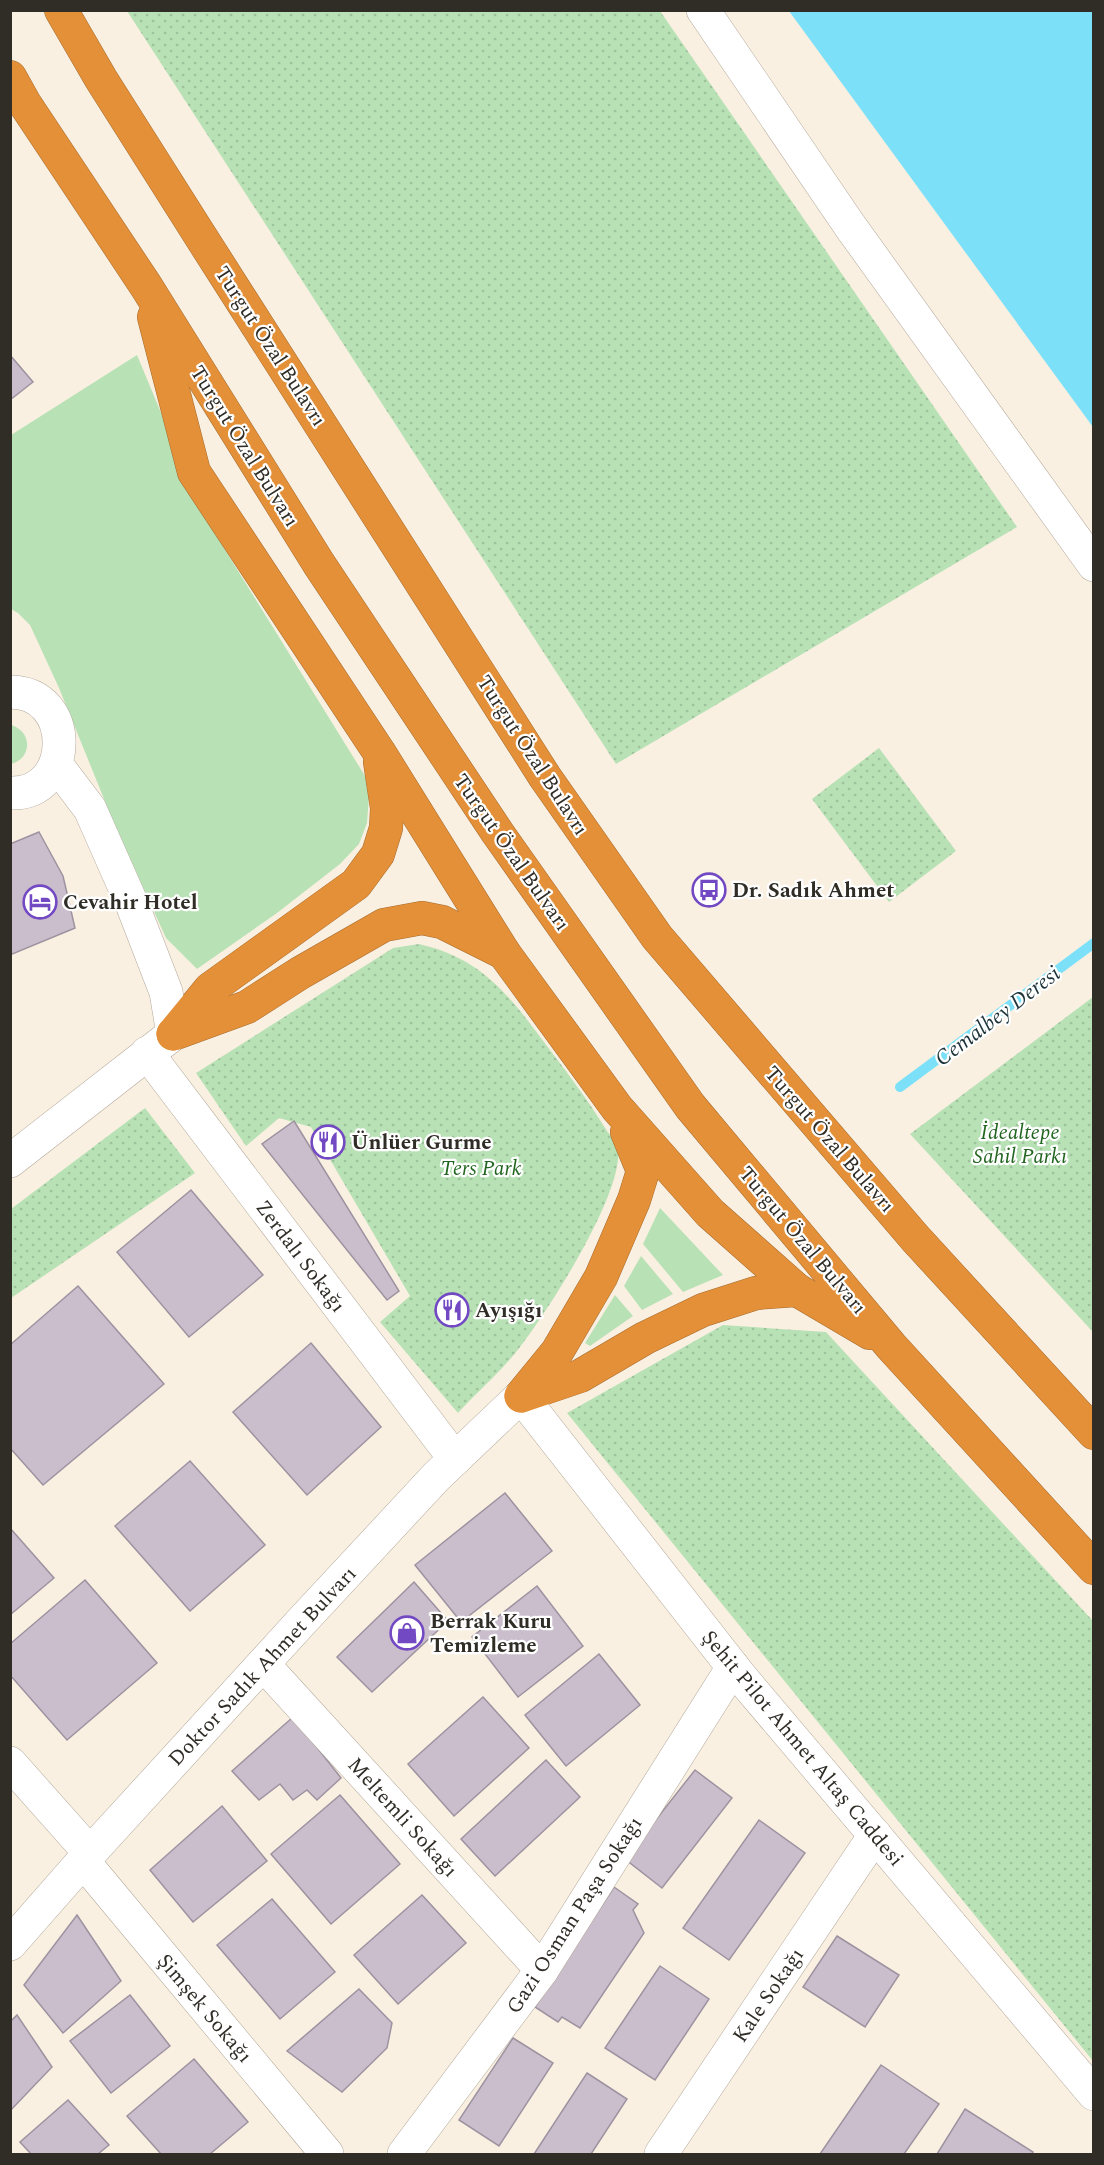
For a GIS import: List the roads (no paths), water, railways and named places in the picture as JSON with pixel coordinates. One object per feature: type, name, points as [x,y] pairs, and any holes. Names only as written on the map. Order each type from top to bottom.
[{"type":"highway","name":"Turgut Özal Bulavrı","points":[[61,10],[101,79],[545,777],[657,937],[915,1238],[1094,1433]]},
{"type":"highway","name":"Turgut Özal Bulvarı","points":[[10,77],[146,286],[319,564],[497,832],[690,1106],[891,1346],[1094,1568]]},
{"type":"highway","points":[[146,286],[194,472],[379,752],[504,953],[617,1108],[710,1213],[797,1290],[891,1346]]},
{"type":"highway","points":[[160,1044],[210,989],[356,884],[362,876],[378,854],[387,828],[387,808],[379,752]]},
{"type":"highway","points":[[160,1044],[247,1008],[300,973],[384,925],[422,918],[442,922],[504,953]]},
{"type":"highway","points":[[521,1396],[557,1352],[596,1286],[634,1200],[643,1171],[617,1108]]},
{"type":"highway","points":[[521,1396],[580,1376],[645,1338],[703,1310],[756,1293],[797,1290]]},
{"type":"street","points":[[703,10],[850,226],[1094,565]]},
{"type":"street","points":[[10,692],[30,695],[44,704],[54,717],[60,732],[60,748],[56,764],[46,779],[32,788],[10,793]]},
{"type":"street","points":[[10,1161],[160,1044],[166,992],[132,904],[90,809],[56,764]]},
{"type":"street","name":"Zerdalı Sokağı","points":[[160,1044],[455,1459]]},
{"type":"street","name":"Doktor Sadık Ahmet Bulvarı","points":[[10,1944],[262,1664],[436,1477],[521,1396]]},
{"type":"street","name":"Şehit Pilot Ahmet Altaş Caddesi","points":[[521,1396],[733,1667],[1094,2094]]},
{"type":"street","name":"Meltemli Sokağı","points":[[262,1664],[543,1970]]},
{"type":"street","name":"Gazi Osman Paşa Sokağı","points":[[404,2154],[543,1970],[733,1667]]},
{"type":"street","name":"Şimşek Sokağı","points":[[10,1763],[327,2154]]},
{"type":"street","name":"Kale Sokağı","points":[[661,2154],[874,1835]]},
{"type":"water","points":[[789,11],[1093,11],[1093,427]]},
{"type":"waterway","name":"Cemalbey Deresi","points":[[900,1087],[1094,943]]},
{"type":"place","name":"Dr. Sadık Ahmet","points":[[709,890]]},
{"type":"place","name":"Cevahir Hotel","points":[[40,902]]},
{"type":"place","name":"Ünlüer Gurme","points":[[328,1142]]},
{"type":"place","name":"Ayışığı","points":[[452,1310]]},
{"type":"place","name":"Berrak Kuru Temizleme","points":[[407,1633]]},
{"type":"park label","name":"İdealtepe Sahil Parkı","points":[[1020,1144]]},
{"type":"park label","name":"Ters Park","points":[[481,1168]]}]
